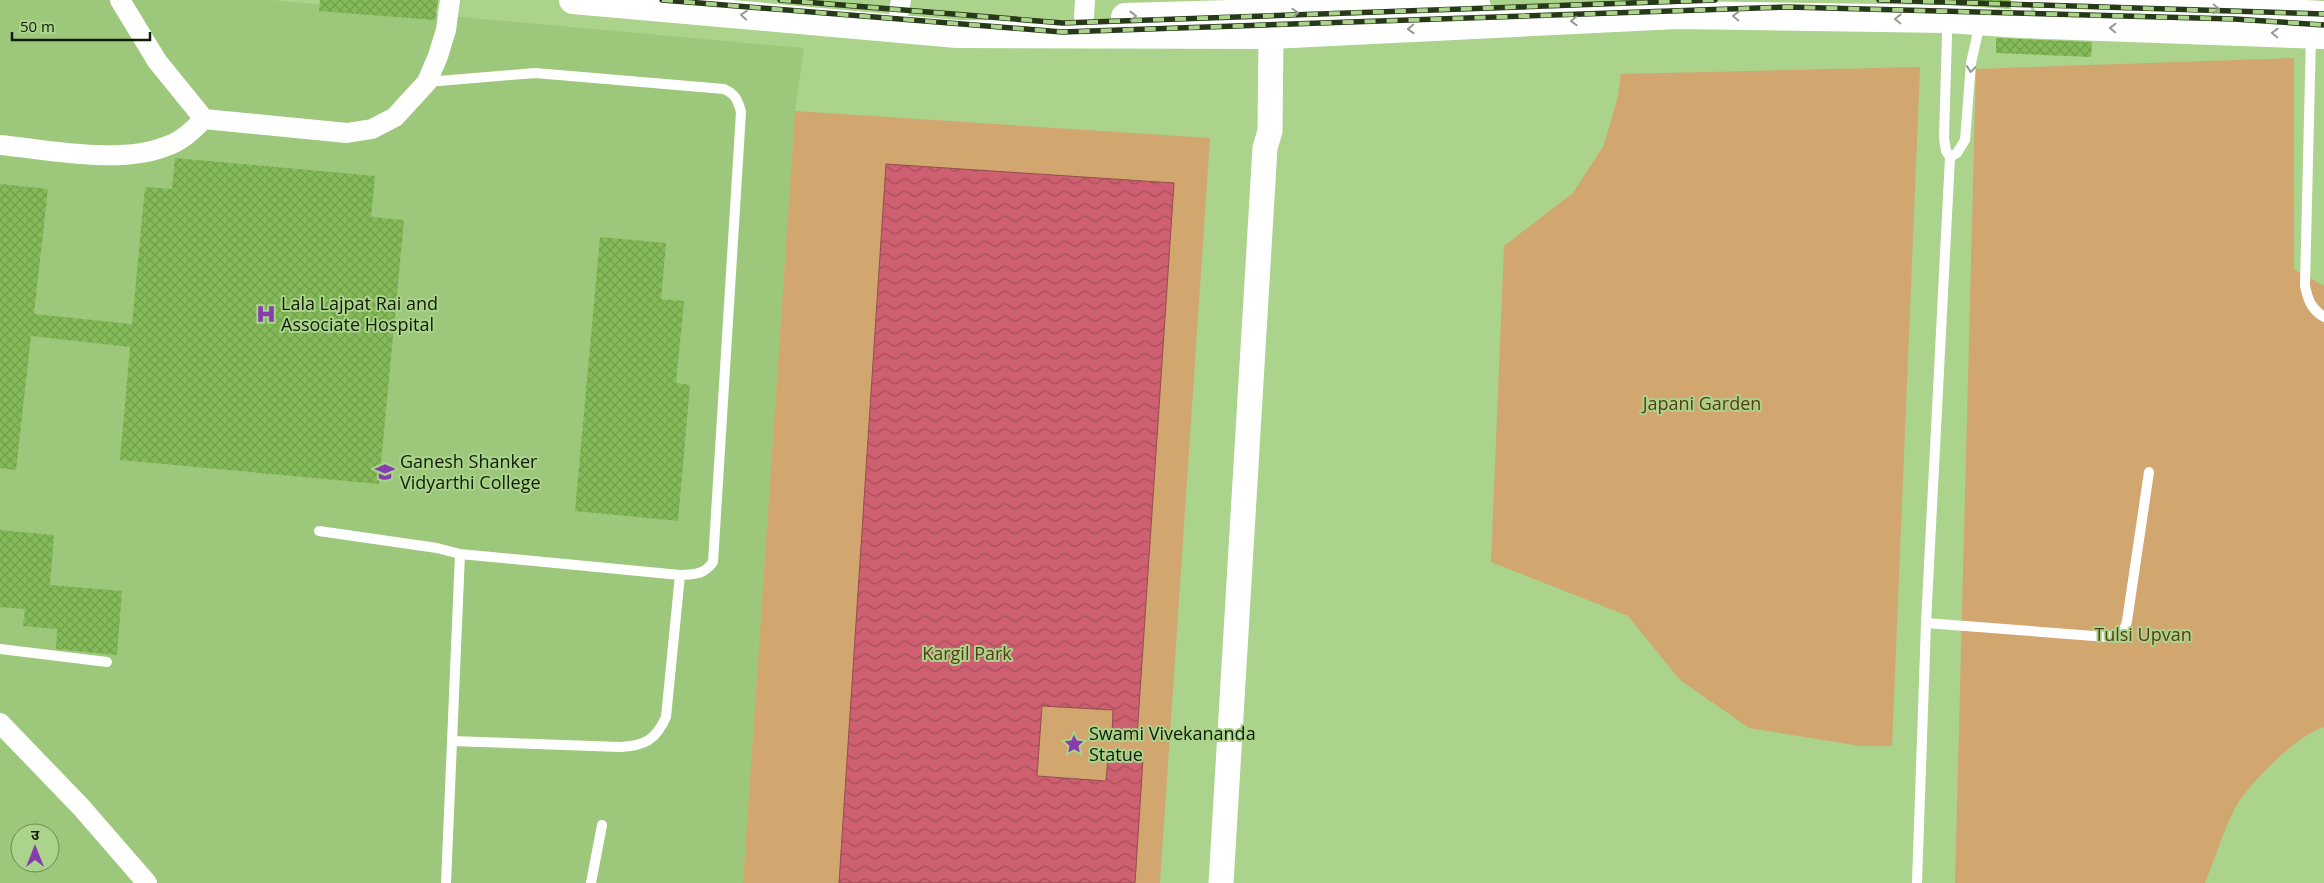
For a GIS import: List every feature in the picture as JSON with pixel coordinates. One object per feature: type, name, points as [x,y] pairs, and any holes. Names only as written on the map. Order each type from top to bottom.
[{"type":"main road","points":[[574,0],[659,4],[957,34],[1263,21],[1948,10],[1980,22],[2021,12],[2320,28]]},
{"type":"main road","points":[[767,0],[900,6],[959,16],[1085,9],[1263,21],[1445,4],[1636,0]]},
{"type":"main road","points":[[2045,0],[2258,6],[2320,28]]},
{"type":"street","points":[[120,0],[157,61],[204,119],[347,133],[372,129],[395,117],[427,82],[446,30],[450,0]]},
{"type":"street","points":[[1221,883],[1264,148],[1270,131],[1263,21]]},
{"type":"street","points":[[0,145],[117,156],[146,153],[169,146],[189,134],[204,119]]},
{"type":"street","points":[[0,723],[81,807],[147,883]]},
{"type":"lane","points":[[1917,883],[1926,623],[1950,158],[1946,150],[1944,138],[1948,10]]},
{"type":"lane","points":[[1950,158],[1957,153],[1965,140],[1971,63],[1980,22]]},
{"type":"lane","points":[[2320,28],[2304,286],[2307,299],[2314,310],[2324,317]]},
{"type":"lane","points":[[319,531],[437,548],[460,554],[680,575],[699,574],[707,570],[713,562],[722,392],[741,112],[738,101],[733,93],[724,89],[535,73],[427,82]]},
{"type":"lane","points":[[1926,623],[2107,637],[2119,633],[2125,628],[2127,621],[2149,472]]},
{"type":"lane","points":[[446,883],[460,554]]},
{"type":"lane","points":[[452,741],[638,746],[650,739],[661,728],[666,717],[680,575]]},
{"type":"lane","points":[[0,649],[107,662]]},
{"type":"lane","points":[[591,883],[602,825]]},
{"type":"shaded area","name":"Ganesh Shanker Vidyarthi College","points":[[0,0],[272,0],[804,48],[795,111],[743,883],[0,883]]},
{"type":"green space","name":"Tulsi Upvan","points":[[2294,58],[2294,269],[2324,286],[2324,727],[2301,739],[2288,749],[2241,798],[2227,826],[2205,883],[1955,883],[1976,69]]},
{"type":"green space","name":"Japani Garden","points":[[1920,67],[1892,746],[1860,746],[1749,728],[1680,680],[1628,616],[1491,562],[1504,246],[1573,193],[1604,145],[1618,96],[1621,74]]},
{"type":"green space","name":"Kargil Park","points":[[795,111],[1210,138],[1160,883],[743,883]]},
{"type":"water","name":"Kargil Park","points":[[886,164],[1174,183],[1137,737],[1112,736],[1113,710],[1042,706],[1037,776],[1106,781],[1108,757],[1143,759],[1135,883],[839,883]]},
{"type":"building","points":[[320,0],[438,0],[435,20],[319,11]]},
{"type":"building","points":[[1955,0],[2009,0],[2009,8],[1955,4]]},
{"type":"building","points":[[1996,38],[2092,42],[2091,57],[1996,53]]},
{"type":"building","points":[[175,158],[375,176],[371,217],[404,220],[379,484],[120,460],[130,347],[31,336],[16,470],[0,468],[0,184],[48,189],[34,314],[132,324],[145,187],[172,189]]},
{"type":"building","points":[[600,237],[666,243],[661,299],[684,301],[676,383],[690,385],[678,521],[575,511]]},
{"type":"building","points":[[0,530],[54,535],[50,585],[122,591],[117,655],[56,649],[57,629],[23,626],[25,609],[0,607]]},
{"type":"railway","points":[[662,0],[1062,32],[1788,7],[2234,19],[2324,25]]},
{"type":"railway","points":[[780,0],[1063,23],[1715,0]]},
{"type":"railway","points":[[1879,0],[2324,14]]},
{"type":"place","name":"Lala Lajpat Rai and Associate Hospital","points":[[266,314]]},
{"type":"place","name":"Ganesh Shanker Vidyarthi College","points":[[385,472]]},
{"type":"place","name":"Swami Vivekananda Statue","points":[[1074,744]]}]
